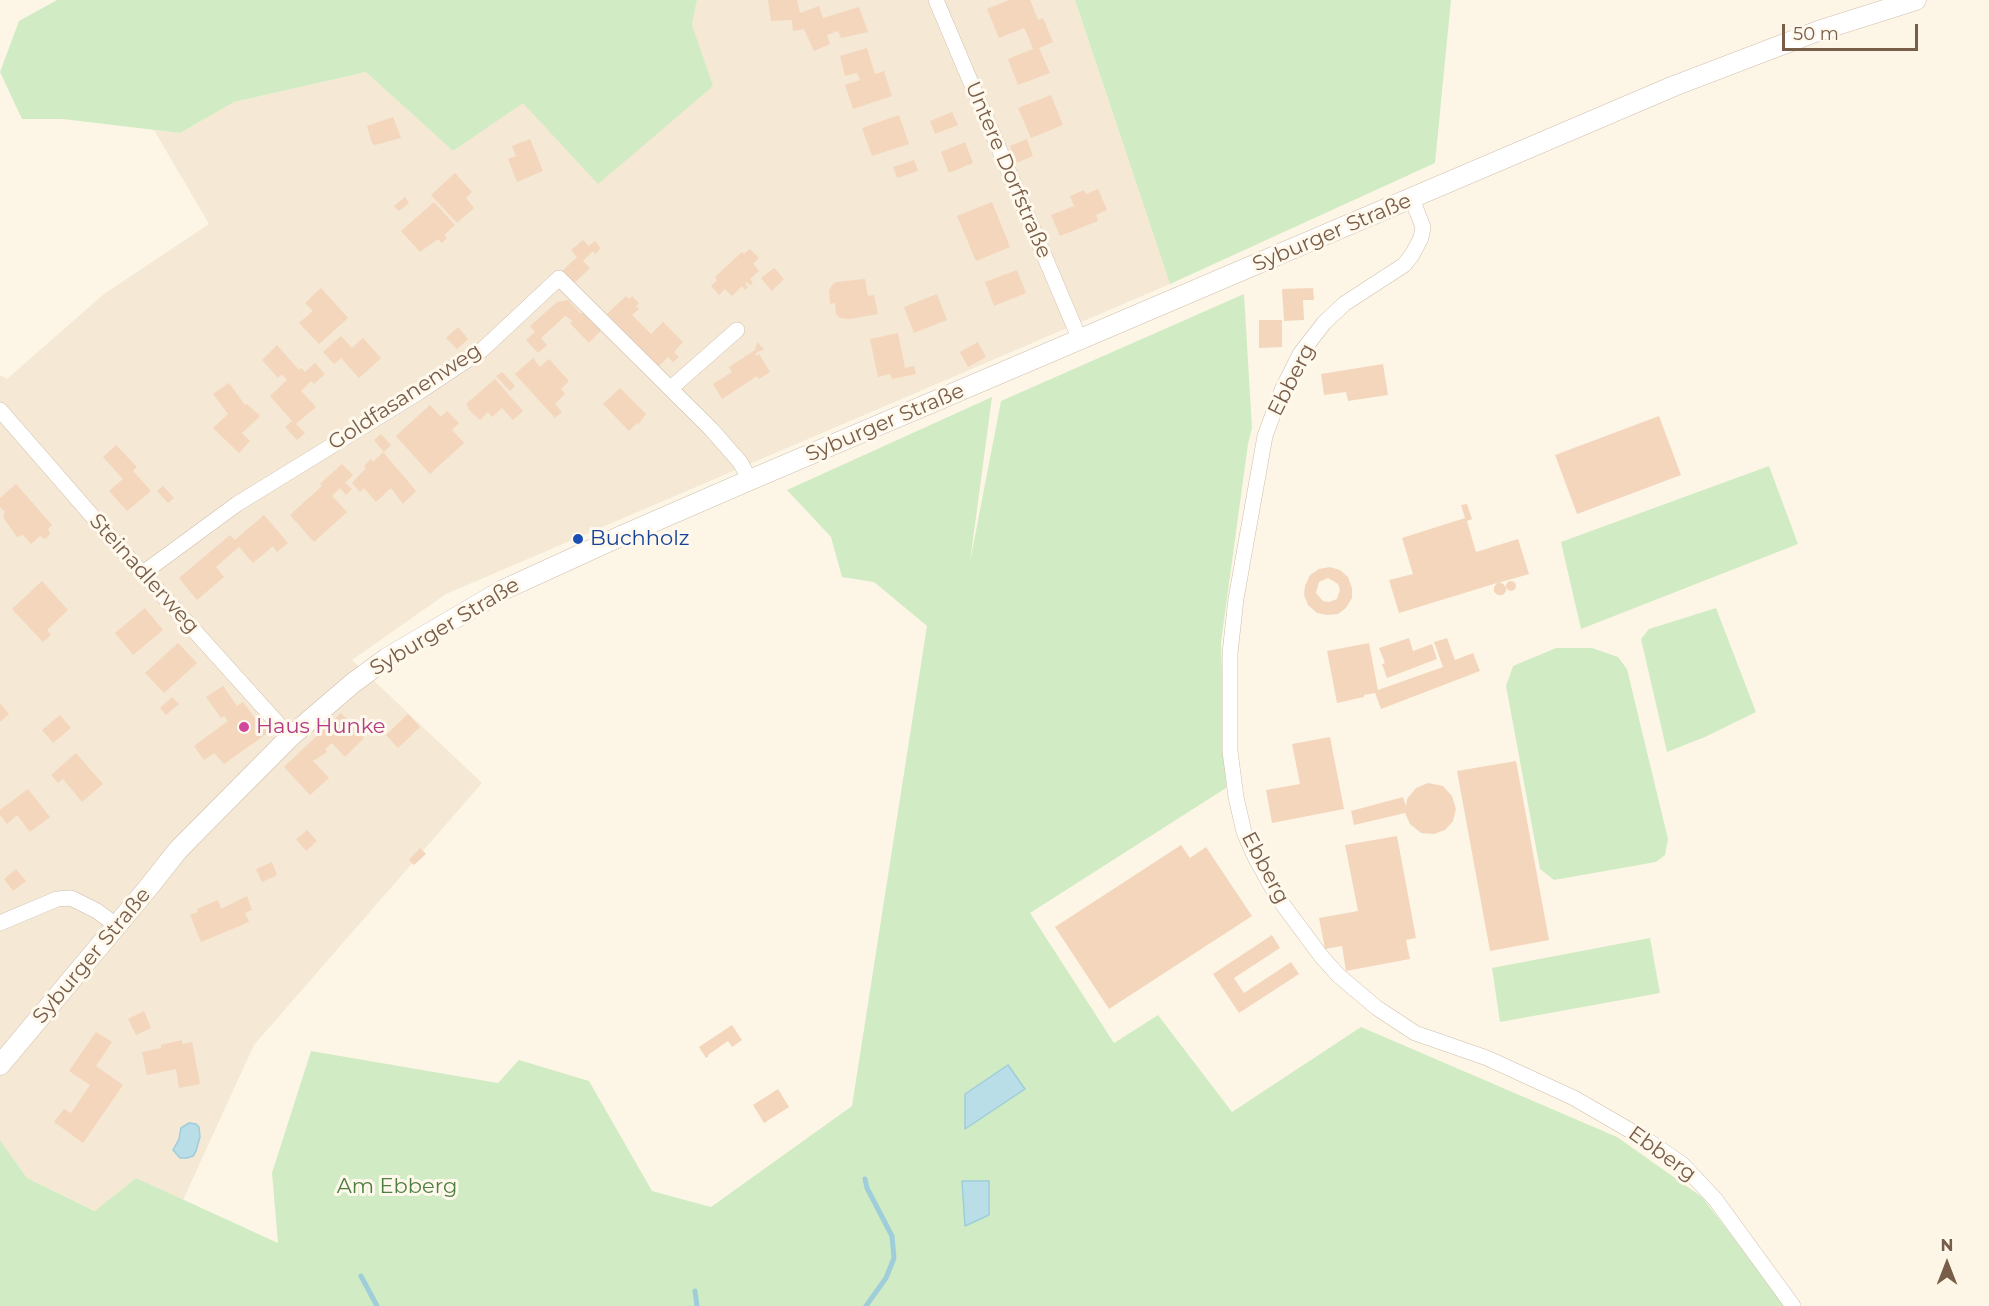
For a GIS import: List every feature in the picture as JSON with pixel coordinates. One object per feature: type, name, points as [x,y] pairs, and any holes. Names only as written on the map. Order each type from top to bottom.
[{"type":"street","name":"Untere Dorfstraße","points":[[936,0],[1080,340]]},
{"type":"street","name":"Syburger Straße","points":[[0,1065],[184,843],[290,737],[353,682],[387,658],[461,614],[552,567],[750,480],[1745,58],[1916,0]]},
{"type":"street","name":"Ebberg","points":[[1412,199],[1423,226],[1421,238],[1412,255],[1404,265],[1344,304],[1324,322],[1300,354],[1281,390],[1265,436],[1236,599],[1230,653],[1230,751],[1236,797],[1244,832],[1278,898],[1338,975],[1377,1008],[1415,1033],[1487,1058],[1574,1098],[1650,1142],[1682,1164],[1715,1199],[1793,1306]]},
{"type":"street","name":"Goldfasanenweg","points":[[143,573],[237,504],[419,392],[482,350],[559,278],[671,388],[733,454],[750,480]]},
{"type":"street","points":[[671,388],[737,330]]},
{"type":"street","name":"Steinadlerweg","points":[[0,410],[290,737]]},
{"type":"street","points":[[0,923],[57,899],[71,898],[97,911],[117,926]]},
{"type":"shaded area","points":[[697,0],[1075,0],[1170,284],[446,594],[352,660],[482,783],[254,1045],[183,1200],[136,1178],[96,1211],[27,1178],[0,1140],[0,375],[7,379],[104,294],[209,224],[154,130],[180,133],[234,102],[366,72],[453,151],[522,103],[712,87],[692,25]]},
{"type":"green space","points":[[57,0],[697,0],[692,25],[713,86],[598,184],[523,103],[453,151],[366,72],[234,102],[180,133],[63,119],[22,119],[0,72],[19,21]]},
{"type":"green space","points":[[1075,0],[1451,0],[1435,163],[1170,284]]},
{"type":"green space","name":"Am Ebberg","points":[[1244,294],[1252,428],[1221,642],[1226,788],[1030,913],[1114,1043],[1158,1015],[1232,1112],[1361,1027],[1617,1137],[1702,1197],[1786,1306],[0,1306],[0,1140],[27,1178],[95,1211],[136,1178],[278,1243],[272,1173],[311,1051],[498,1083],[519,1060],[589,1081],[652,1191],[711,1207],[852,1106],[927,626],[874,582],[842,577],[831,537],[787,490],[992,397],[970,562],[1001,401]]},
{"type":"green space","points":[[1769,466],[1798,544],[1581,629],[1561,542]]},
{"type":"green space","points":[[1716,608],[1756,712],[1705,737],[1667,752],[1641,639],[1649,629]]},
{"type":"green space","points":[[1556,648],[1592,648],[1618,657],[1627,669],[1668,839],[1665,855],[1656,862],[1554,880],[1540,869],[1506,686],[1513,666]]},
{"type":"green space","points":[[1650,938],[1660,993],[1500,1022],[1492,968]]},
{"type":"water","points":[[1008,1065],[1025,1089],[965,1129],[965,1094]]},
{"type":"water","points":[[189,1123],[199,1127],[200,1137],[193,1156],[180,1158],[173,1150],[179,1139],[181,1128]]},
{"type":"water","points":[[962,1181],[989,1181],[989,1215],[965,1226]]},
{"type":"building","points":[[768,0],[797,0],[800,13],[819,6],[823,18],[859,7],[868,32],[841,38],[838,31],[827,35],[830,44],[814,51],[804,29],[793,31],[792,20],[771,21]]},
{"type":"building","points":[[1009,0],[1030,0],[1038,20],[1043,18],[1053,42],[1039,48],[1050,73],[1018,85],[1008,59],[1033,49],[1027,34],[1024,28],[999,38],[987,9]]},
{"type":"building","points":[[867,48],[875,74],[884,71],[892,96],[853,109],[845,85],[860,80],[857,73],[845,76],[840,56]]},
{"type":"building","points":[[1051,95],[1063,125],[1031,138],[1018,108]]},
{"type":"building","points":[[952,112],[958,125],[935,134],[930,121]]},
{"type":"building","points":[[899,115],[909,144],[872,156],[862,128]]},
{"type":"building","points":[[393,117],[401,138],[375,145],[372,143],[367,126]]},
{"type":"building","points":[[530,139],[543,171],[517,182],[508,159],[516,156],[512,146]]},
{"type":"building","points":[[1027,139],[1033,156],[1016,163],[1010,146]]},
{"type":"building","points":[[965,142],[973,163],[949,173],[941,152]]},
{"type":"building","points":[[914,160],[918,171],[897,178],[893,167]]},
{"type":"building","points":[[455,173],[472,192],[466,198],[474,208],[457,223],[431,195]]},
{"type":"building","points":[[1098,189],[1107,210],[1096,215],[1098,221],[1060,236],[1051,215],[1074,206],[1070,196],[1084,190],[1086,194]]},
{"type":"building","points":[[405,197],[409,203],[399,211],[394,206]]},
{"type":"building","points":[[434,202],[455,225],[444,235],[447,238],[442,243],[438,239],[420,252],[401,231]]},
{"type":"building","points":[[992,202],[1010,247],[976,261],[957,216]]},
{"type":"building","points":[[583,240],[589,246],[595,241],[601,248],[595,254],[593,251],[583,261],[590,268],[572,285],[560,273],[577,257],[571,250]]},
{"type":"building","points":[[750,249],[759,258],[753,264],[759,271],[750,279],[753,283],[750,285],[747,282],[745,284],[748,287],[745,290],[742,286],[732,296],[725,289],[719,295],[711,286],[717,280],[715,277],[742,252],[744,254]]},
{"type":"building","points":[[774,268],[784,279],[772,291],[761,278]]},
{"type":"building","points":[[1017,270],[1026,293],[994,306],[985,282]]},
{"type":"building","points":[[865,279],[868,296],[874,295],[878,314],[850,319],[840,318],[836,314],[835,303],[830,304],[829,291],[832,285],[836,282]]},
{"type":"building","points":[[321,288],[348,318],[319,344],[299,323],[313,311],[305,303]]},
{"type":"building","points":[[1313,288],[1314,300],[1303,300],[1304,320],[1284,321],[1282,289]]},
{"type":"building","points":[[937,294],[947,320],[914,333],[904,307]]},
{"type":"building","points":[[626,296],[629,299],[632,296],[639,303],[636,306],[639,309],[632,315],[651,334],[663,322],[683,342],[674,352],[679,357],[673,362],[668,357],[658,367],[607,314]]},
{"type":"building","points":[[568,300],[581,314],[585,310],[603,328],[589,343],[570,323],[573,321],[565,316],[541,338],[547,345],[538,353],[526,340],[535,332],[530,326],[557,302]]},
{"type":"building","points":[[1259,320],[1282,320],[1282,347],[1259,348]]},
{"type":"building","points":[[458,327],[468,339],[457,349],[446,338]]},
{"type":"building","points":[[898,333],[905,368],[914,366],[916,374],[892,379],[890,374],[878,377],[870,339]]},
{"type":"building","points":[[341,336],[352,348],[363,338],[381,358],[359,378],[341,358],[334,364],[323,352]]},
{"type":"building","points":[[757,342],[764,349],[756,353],[756,356],[759,354],[770,372],[759,379],[757,376],[722,399],[713,384],[732,372],[729,367],[755,350]]},
{"type":"building","points":[[978,342],[986,357],[968,367],[960,352]]},
{"type":"building","points":[[277,345],[299,370],[301,368],[305,372],[315,363],[325,374],[314,384],[311,381],[301,391],[316,407],[296,424],[305,433],[297,440],[285,427],[292,421],[270,396],[287,380],[282,374],[278,378],[262,360]]},
{"type":"building","points":[[533,358],[540,367],[549,359],[569,381],[561,389],[565,394],[555,404],[562,412],[555,418],[515,374]]},
{"type":"building","points":[[1383,364],[1388,395],[1348,401],[1346,392],[1324,395],[1321,374]]},
{"type":"building","points":[[502,372],[515,386],[510,391],[496,376]]},
{"type":"building","points":[[495,379],[523,411],[513,420],[502,408],[492,417],[488,412],[480,420],[468,409],[466,404]]},
{"type":"building","points":[[229,383],[245,405],[247,404],[260,416],[242,433],[250,441],[239,453],[213,428],[228,414],[213,394]]},
{"type":"building","points":[[620,388],[646,414],[638,425],[637,423],[629,431],[603,404]]},
{"type":"building","points":[[430,405],[441,417],[447,411],[459,423],[452,430],[464,443],[430,474],[396,436]]},
{"type":"building","points":[[1659,416],[1681,475],[1577,514],[1555,455]]},
{"type":"building","points":[[381,434],[391,445],[384,452],[374,440]]},
{"type":"building","points":[[116,445],[137,467],[133,471],[151,491],[127,511],[109,491],[123,479],[103,457]]},
{"type":"building","points":[[383,452],[416,491],[403,504],[391,488],[376,502],[364,488],[360,492],[352,483],[371,459],[373,462]]},
{"type":"building","points":[[342,464],[353,475],[345,483],[352,489],[346,495],[340,488],[332,496],[347,512],[314,542],[290,515]]},
{"type":"building","points":[[16,484],[52,525],[48,529],[50,534],[45,539],[40,536],[31,544],[23,535],[17,537],[3,517],[5,512],[0,507],[0,498]]},
{"type":"building","points":[[163,486],[174,498],[168,503],[157,491]]},
{"type":"building","points":[[1467,504],[1472,519],[1467,521],[1476,552],[1518,539],[1529,574],[1498,583],[1506,587],[1503,595],[1494,592],[1497,583],[1399,613],[1389,580],[1413,574],[1402,538],[1465,518],[1461,505]]},
{"type":"building","points":[[264,515],[288,543],[277,552],[273,546],[253,563],[239,547],[216,567],[224,577],[197,600],[179,578],[230,535],[235,540]]},
{"type":"building","points":[[1330,567],[1340,570],[1348,577],[1352,588],[1352,598],[1346,608],[1338,614],[1317,613],[1308,605],[1304,595],[1305,586],[1310,575],[1319,569]],"holes":[[[1328,578],[1338,584],[1340,590],[1337,599],[1329,602],[1323,601],[1316,593],[1319,582]]]},
{"type":"building","points":[[42,581],[68,610],[47,630],[51,635],[43,642],[12,609]]},
{"type":"building","points":[[1511,581],[1516,586],[1511,591],[1506,586]]},
{"type":"building","points":[[145,608],[163,630],[133,655],[115,633]]},
{"type":"building","points":[[1409,638],[1413,651],[1432,644],[1437,659],[1387,678],[1382,664],[1385,663],[1379,648]]},
{"type":"building","points":[[1447,638],[1455,660],[1473,653],[1480,671],[1381,709],[1375,693],[1337,703],[1327,651],[1369,643],[1378,690],[1443,667],[1434,642]]},
{"type":"building","points":[[178,643],[197,663],[164,693],[145,673]]},
{"type":"building","name":"Haus Hunke","points":[[223,686],[237,706],[243,702],[260,725],[265,723],[270,729],[224,764],[214,753],[204,760],[194,746],[228,721],[224,716],[221,718],[206,697]]},
{"type":"building","points":[[172,697],[179,704],[166,715],[160,708]]},
{"type":"building","points":[[0,703],[9,714],[0,722]]},
{"type":"building","points":[[341,713],[364,738],[345,757],[332,743],[325,749],[327,752],[313,761],[329,778],[310,795],[284,767]]},
{"type":"building","points":[[408,714],[420,727],[398,748],[386,735]]},
{"type":"building","points":[[60,715],[71,728],[53,743],[42,730]]},
{"type":"building","points":[[1330,737],[1344,809],[1272,823],[1266,790],[1300,784],[1292,744]]},
{"type":"building","points":[[76,753],[103,784],[82,802],[63,779],[58,783],[51,775]]},
{"type":"building","points":[[1516,761],[1549,940],[1490,951],[1457,771]]},
{"type":"building","points":[[1428,783],[1443,786],[1452,796],[1456,809],[1453,821],[1445,830],[1434,834],[1421,833],[1410,824],[1405,813],[1354,825],[1351,811],[1403,797],[1406,806],[1407,799],[1416,788]]},
{"type":"building","points":[[28,789],[50,817],[30,832],[17,815],[7,824],[0,815],[0,810]]},
{"type":"building","points":[[307,830],[317,841],[306,851],[296,839]]},
{"type":"building","points":[[1397,836],[1416,938],[1406,940],[1410,959],[1346,971],[1342,946],[1325,949],[1319,918],[1358,911],[1345,845]]},
{"type":"building","points":[[1181,845],[1190,858],[1206,847],[1252,916],[1109,1009],[1055,927]]},
{"type":"building","points":[[420,848],[426,854],[414,865],[409,860]]},
{"type":"building","points":[[272,862],[277,875],[262,882],[256,869]]},
{"type":"building","points":[[16,869],[26,881],[13,891],[4,879]]},
{"type":"building","points":[[247,896],[252,910],[245,913],[249,922],[201,942],[190,915],[198,912],[197,909],[218,900],[221,909]]},
{"type":"building","points":[[1272,935],[1280,948],[1234,978],[1244,993],[1291,962],[1299,974],[1239,1013],[1213,974]]},
{"type":"building","points":[[144,1011],[151,1028],[136,1035],[128,1019]]},
{"type":"building","points":[[732,1025],[742,1040],[732,1047],[728,1041],[706,1058],[699,1047]]},
{"type":"building","points":[[96,1032],[112,1042],[96,1066],[123,1085],[83,1143],[54,1122],[64,1109],[71,1113],[90,1085],[69,1071]]},
{"type":"building","points":[[182,1040],[182,1044],[192,1042],[200,1084],[179,1088],[176,1069],[147,1075],[142,1052]]},
{"type":"building","points":[[778,1089],[789,1107],[764,1123],[753,1105]]},
{"type":"waterway","points":[[865,1179],[867,1188],[892,1236],[894,1258],[886,1278],[866,1306]]},
{"type":"waterway","points":[[361,1276],[377,1306]]},
{"type":"waterway","points":[[695,1291],[697,1306]]},
{"type":"place","name":"Buchholz","points":[[578,539]]},
{"type":"place","name":"Haus Hunke","points":[[244,727]]}]
